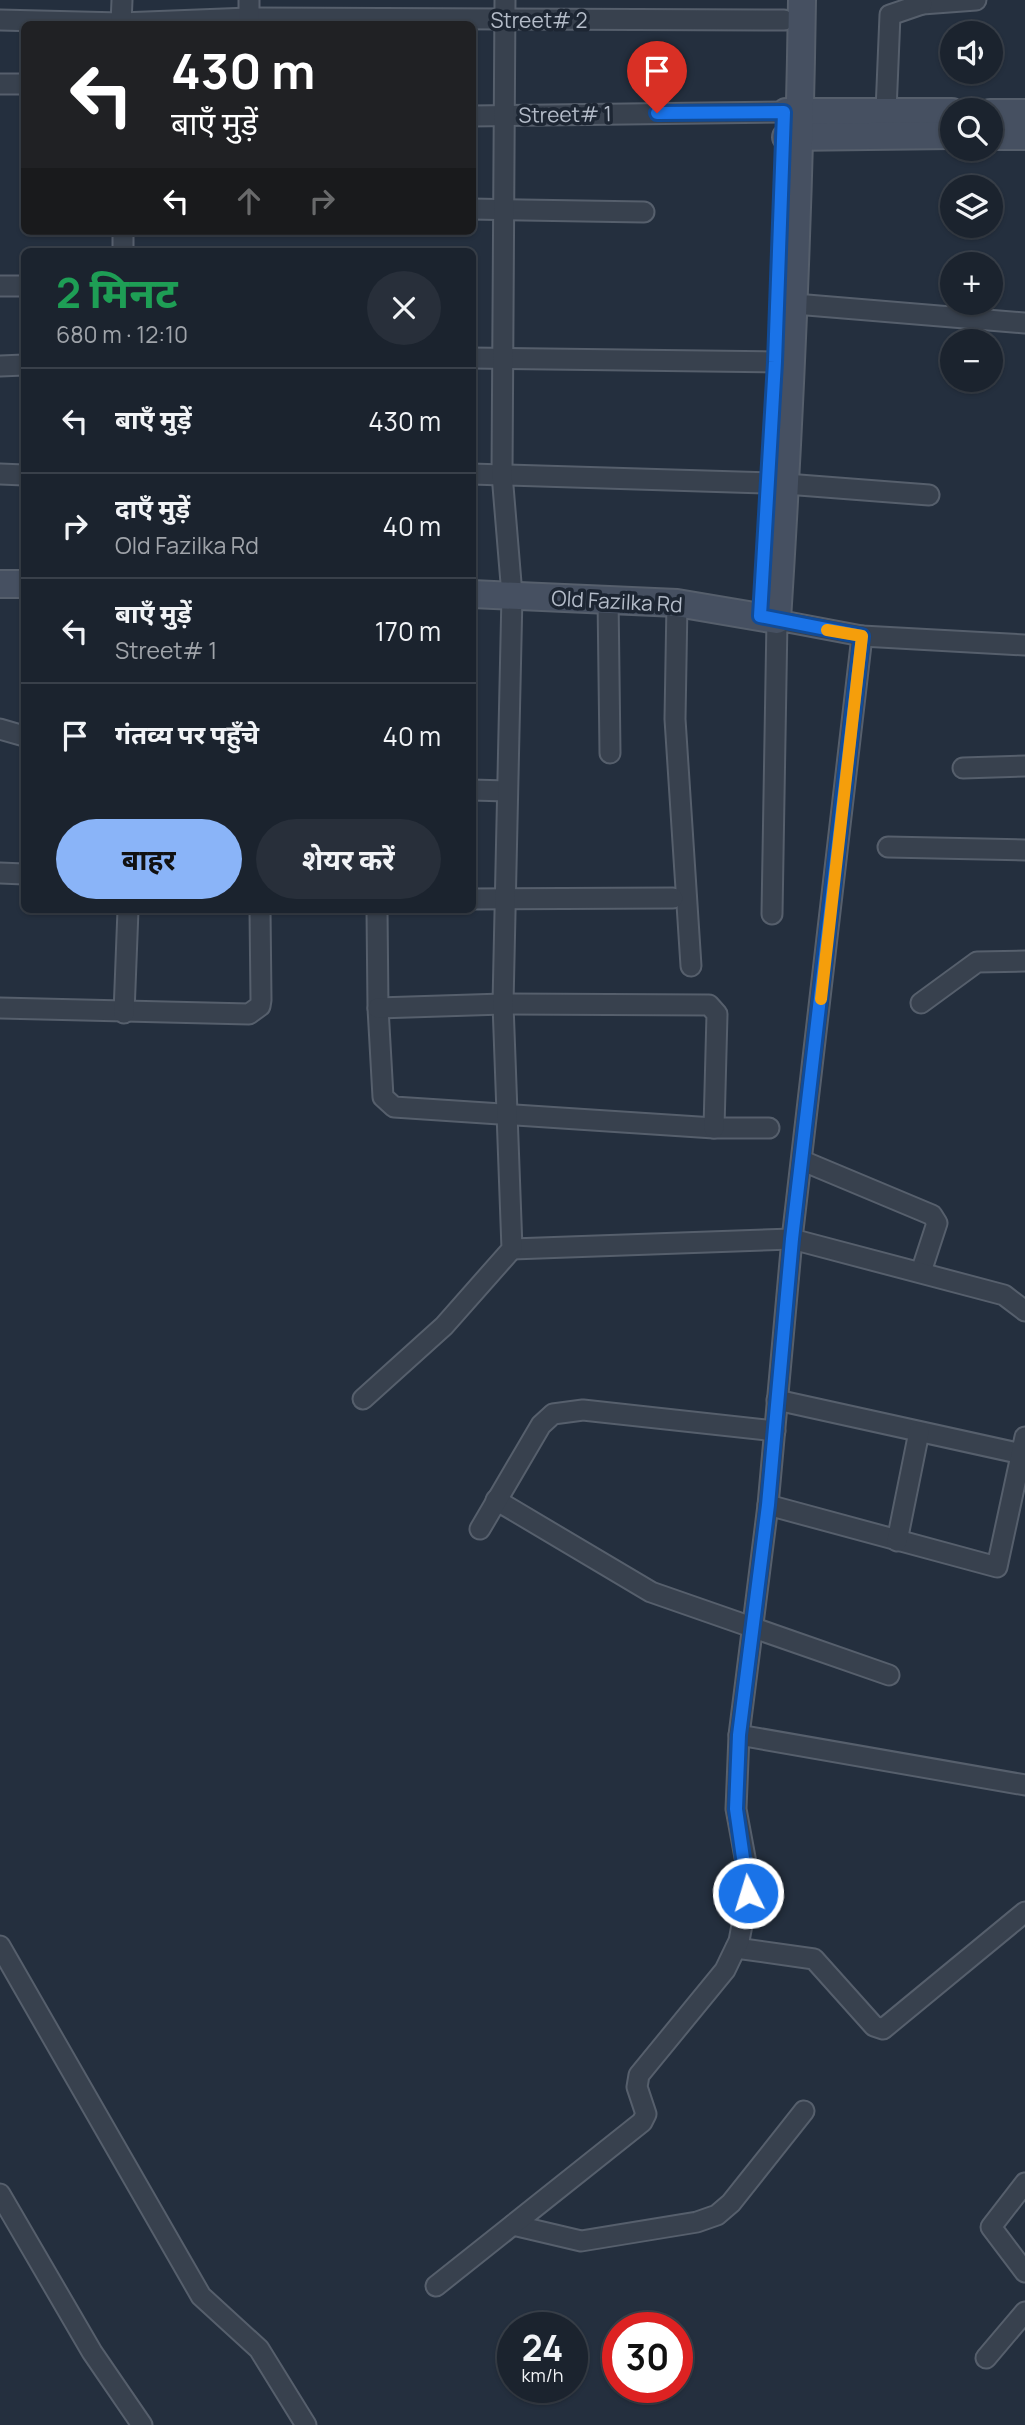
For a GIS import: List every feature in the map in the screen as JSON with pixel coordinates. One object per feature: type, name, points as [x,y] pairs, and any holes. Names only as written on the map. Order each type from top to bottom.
[{"type":"main road","points":[[768,618],[777,483],[793,124],[802,0]]},
{"type":"main road","points":[[780,377],[795,304],[793,124],[784,10]]},
{"type":"main road","points":[[793,124],[886,111],[940,112]]},
{"type":"main road","points":[[1003,113],[1025,113]]},
{"type":"main road","points":[[793,124],[940,134]]},
{"type":"main road","points":[[1003,136],[1025,136]]},
{"type":"main road","points":[[0,584],[21,584]]},
{"type":"main road","name":"Old Fazilka Rd","points":[[476,594],[608,597],[677,603],[768,618]]},
{"type":"street","points":[[121,21],[122,0]]},
{"type":"street","points":[[363,1399],[444,1326],[512,1249],[503,1003],[512,595],[502,474],[505,0]]},
{"type":"street","points":[[886,111],[890,15],[921,2],[976,0]]},
{"type":"street","name":"Street# 2","points":[[159,21],[371,9],[504,20],[630,10],[784,10]]},
{"type":"street","name":"Street# 2","points":[[0,20],[30,21]]},
{"type":"street","points":[[0,84],[21,85]]},
{"type":"street","name":"Street# 1","points":[[476,116],[793,124]]},
{"type":"street","points":[[476,209],[644,212]]},
{"type":"street","points":[[0,286],[21,286]]},
{"type":"street","points":[[795,304],[1025,323]]},
{"type":"street","points":[[476,358],[780,377]]},
{"type":"street","points":[[0,366],[21,365]]},
{"type":"street","points":[[0,474],[21,475]]},
{"type":"street","points":[[476,474],[777,483],[929,495]]},
{"type":"street","points":[[608,597],[610,753]]},
{"type":"street","points":[[677,603],[675,719],[691,966]]},
{"type":"street","points":[[772,914],[768,618],[862,636],[1025,645]]},
{"type":"street","points":[[436,2286],[642,2122],[646,2114],[637,2087],[639,2075],[725,1970],[736,1948],[749,1880],[736,1809],[739,1735],[768,1505],[792,1239],[862,636]]},
{"type":"street","points":[[0,729],[21,735]]},
{"type":"street","points":[[963,768],[1025,766]]},
{"type":"street","points":[[476,790],[507,791]]},
{"type":"street","points":[[888,847],[1025,850]]},
{"type":"street","points":[[0,873],[21,874]]},
{"type":"street","points":[[476,899],[673,898]]},
{"type":"street","points":[[124,1013],[128,913]]},
{"type":"street","points":[[0,1008],[124,1013],[255,1012],[261,1000],[260,913]]},
{"type":"street","points":[[377,913],[378,1008],[383,1097],[387,1104],[394,1107],[714,1128],[769,1128]]},
{"type":"street","points":[[920,1003],[977,962],[1025,961]]},
{"type":"street","points":[[378,1008],[503,1003],[709,1005],[717,1014],[714,1128]]},
{"type":"street","points":[[803,1161],[932,1215],[937,1223],[920,1272]]},
{"type":"street","points":[[512,1249],[792,1239],[1008,1297],[1025,1311]]},
{"type":"street","points":[[768,1505],[997,1567],[1023,1446],[919,1432],[777,1399]]},
{"type":"street","points":[[480,1528],[541,1425],[553,1414],[566,1411],[775,1431]]},
{"type":"street","points":[[897,1541],[919,1432]]},
{"type":"street","points":[[496,1500],[631,1583],[889,1675]]},
{"type":"street","points":[[739,1735],[1025,1785]]},
{"type":"street","points":[[736,1948],[814,1959],[874,2026],[883,2029],[1025,1912]]},
{"type":"street","points":[[0,1946],[201,2295],[259,2350],[306,2425]]},
{"type":"street","points":[[513,2225],[581,2241],[697,2222],[716,2215],[730,2203],[804,2111]]},
{"type":"street","points":[[1025,2183],[991,2227],[1025,2272]]},
{"type":"street","points":[[0,2194],[92,2352],[142,2425]]},
{"type":"street","points":[[986,2358],[1025,2312]]},
{"type":"slow traffic","points":[[821,999],[862,636],[827,630]]},
{"type":"route","points":[[657,113],[784,112],[775,362],[760,616],[862,636],[792,1239],[768,1505],[739,1735],[736,1809],[749,1880],[748,1893]]}]
